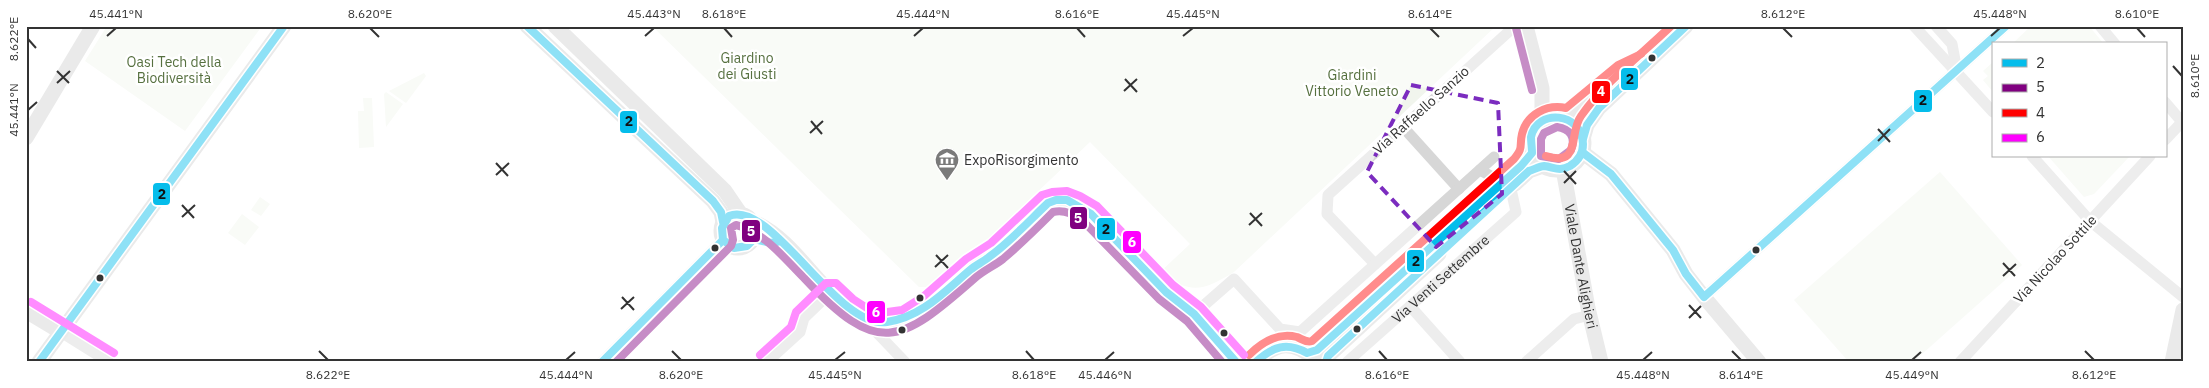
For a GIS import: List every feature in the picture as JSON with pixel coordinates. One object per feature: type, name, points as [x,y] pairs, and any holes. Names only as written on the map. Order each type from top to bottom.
[{"type":"street","points":[[26,138],[93,26]]},
{"type":"street","points":[[39,362],[284,26]]},
{"type":"street","points":[[527,26],[713,201],[721,212],[723,222],[721,234],[723,240],[730,246],[739,248],[748,246],[756,234],[754,222]]},
{"type":"street","points":[[555,26],[725,191],[740,213]]},
{"type":"street","name":"Via Raffaello Sanzio","points":[[1375,264],[1328,214],[1328,194],[1514,26]]},
{"type":"street","points":[[1526,26],[1542,88],[1542,121]]},
{"type":"street","points":[[1645,63],[1624,73],[1566,118],[1555,116],[1542,121],[1535,128],[1531,136],[1532,153],[1543,166],[1550,169],[1563,169],[1575,163],[1582,146],[1587,125],[1599,108],[1686,26]]},
{"type":"street","points":[[1914,26],[1939,56],[1957,71],[1992,111]]},
{"type":"street","points":[[1936,26],[1952,44],[1957,71]]},
{"type":"street","points":[[1704,297],[2006,26]]},
{"type":"street","points":[[2100,26],[2113,42]]},
{"type":"street","points":[[1542,88],[1566,118],[1580,130],[1582,146],[1611,174],[1672,250],[1686,274],[1704,297],[1759,362]]},
{"type":"street","points":[[2166,103],[2182,121],[2166,139]]},
{"type":"street","points":[[1403,127],[1460,188]]},
{"type":"street","name":"Via Venti Settembre","points":[[1326,362],[1328,356],[1507,186],[1532,153]]},
{"type":"street","points":[[1194,314],[1234,278],[1280,329],[1296,331],[1375,264],[1494,157]]},
{"type":"street","points":[[2034,158],[2090,221],[2183,297]]},
{"type":"street","name":"Via Nicolao Sottile","points":[[1960,362],[2148,158]]},
{"type":"street","name":"Via Venti Settembre","points":[[1312,357],[1507,186],[1529,171],[1543,166]]},
{"type":"street","name":"Viale Dante Alighieri","points":[[1563,169],[1600,362]]},
{"type":"street","points":[[1480,170],[1507,186]]},
{"type":"street","name":"Via Venti Settembre","points":[[1347,362],[1516,212],[1507,186]]},
{"type":"street","points":[[861,316],[883,322],[901,320],[912,315],[935,302],[972,268],[990,257],[1048,203],[1056,200],[1067,200],[1091,214],[1166,292],[1194,314],[1236,362]]},
{"type":"street","points":[[723,222],[730,215],[740,213],[772,232],[831,292],[861,316],[905,362]]},
{"type":"street","points":[[754,239],[770,243],[781,241]]},
{"type":"street","points":[[602,362],[723,240]]},
{"type":"street","points":[[767,362],[800,332],[804,318],[831,292]]},
{"type":"street","points":[[1410,306],[1460,362]]},
{"type":"street","points":[[2172,362],[2183,310]]},
{"type":"street","points":[[26,311],[109,362]]},
{"type":"street","points":[[1526,362],[1574,319],[1590,315]]},
{"type":"street","points":[[1256,362],[1270,349],[1283,345],[1300,348],[1312,357]]},
{"type":"highlighted area","points":[[1411,85],[1498,103],[1502,194],[1436,247],[1367,172]]},
{"type":"green space","name":"Oasi Tech della Biodiversità","points":[[107,26],[262,26],[185,131],[85,61]]},
{"type":"green space","points":[[652,26],[1496,26],[1234,272],[1213,283],[1197,288],[1180,285],[1158,274],[1190,244],[1090,142],[937,287],[919,287]]},
{"type":"green space","points":[[2031,26],[2089,26],[2102,42],[2014,42]]},
{"type":"green space","points":[[1992,63],[1992,91],[1983,80],[1988,76],[1983,71]]},
{"type":"green space","points":[[424,73],[426,76],[406,103],[389,91]]},
{"type":"green space","points":[[386,92],[403,104],[386,127],[384,94]]},
{"type":"green space","points":[[363,98],[372,98],[374,147],[359,148],[358,111],[364,111]]},
{"type":"green space","points":[[2050,158],[2128,158],[2094,194],[2084,197]]},
{"type":"green space","points":[[1940,172],[2022,265],[1913,362],[1849,362],[1794,300]]},
{"type":"green space","points":[[260,197],[270,204],[261,216],[251,210]]},
{"type":"green space","points":[[242,214],[259,227],[245,245],[228,233]]},
{"type":"transit line","name":"2","points":[[39,362],[284,26]]},
{"type":"transit line","name":"2","points":[[527,26],[713,201],[721,212],[723,222]]},
{"type":"transit line","name":"4","points":[[1546,156],[1565,157],[1569,153],[1577,123],[1581,116],[1612,80],[1671,26]]},
{"type":"transit line","name":"2","points":[[1583,139],[1587,125],[1599,108],[1686,26]]},
{"type":"transit line","name":"2","points":[[1582,152],[1611,174],[1673,250],[1686,274],[1704,297],[2006,26]]},
{"type":"transit line","name":"5","points":[[1516,28],[1532,90]]},
{"type":"transit line","name":"4","points":[[1249,355],[1265,342],[1277,337],[1290,336],[1312,341],[1514,159],[1520,149],[1525,127],[1533,116],[1545,109],[1566,108],[1618,65],[1641,54]]},
{"type":"transit line","name":"2","points":[[1256,362],[1268,352],[1280,347],[1293,348],[1307,353],[1317,350],[1521,166],[1532,153],[1531,137],[1535,128],[1542,121],[1550,118],[1559,118],[1568,120],[1575,125],[1581,133],[1583,144],[1580,157],[1575,162],[1563,169],[1544,166],[1529,171],[1328,356],[1326,362]]},
{"type":"transit line","name":"5","points":[[1557,127],[1571,134],[1573,141],[1571,150],[1559,159],[1541,156],[1541,139],[1544,133],[1557,127]]},
{"type":"transit line","name":"6","points":[[760,355],[791,327],[796,312],[826,283],[836,283],[853,299],[870,310],[880,313],[902,310],[924,296],[966,259],[991,243],[1042,195],[1067,191],[1097,206],[1173,285],[1201,307],[1244,355]]},
{"type":"transit line","name":"2","points":[[781,241],[771,243],[754,239],[747,246],[734,248],[723,240],[722,228],[729,216],[746,216],[765,227],[785,244],[847,306],[868,319],[887,322],[911,315],[922,309],[1004,245],[1048,203],[1056,200],[1067,200],[1091,214],[1166,292],[1194,314],[1236,362]]},
{"type":"transit line","name":"5","points":[[616,362],[731,246],[733,240],[731,228],[736,225],[746,228],[764,239],[829,303],[851,321],[871,330],[889,333],[907,328],[927,317],[978,275],[1003,259],[1053,212],[1057,211],[1070,213],[1084,222],[1159,299],[1187,321],[1222,362]]},
{"type":"transit line","name":"2","points":[[602,362],[723,240]]},
{"type":"transit line","name":"6","points":[[31,302],[114,353]]},
{"type":"place","name":"ExpoRisorgimento","points":[[947,181]]},
{"type":"park label","name":"Giardino dei Giusti","points":[[747,66]]},
{"type":"park label","name":"Giardini Vittorio Veneto","points":[[1352,84]]}]
